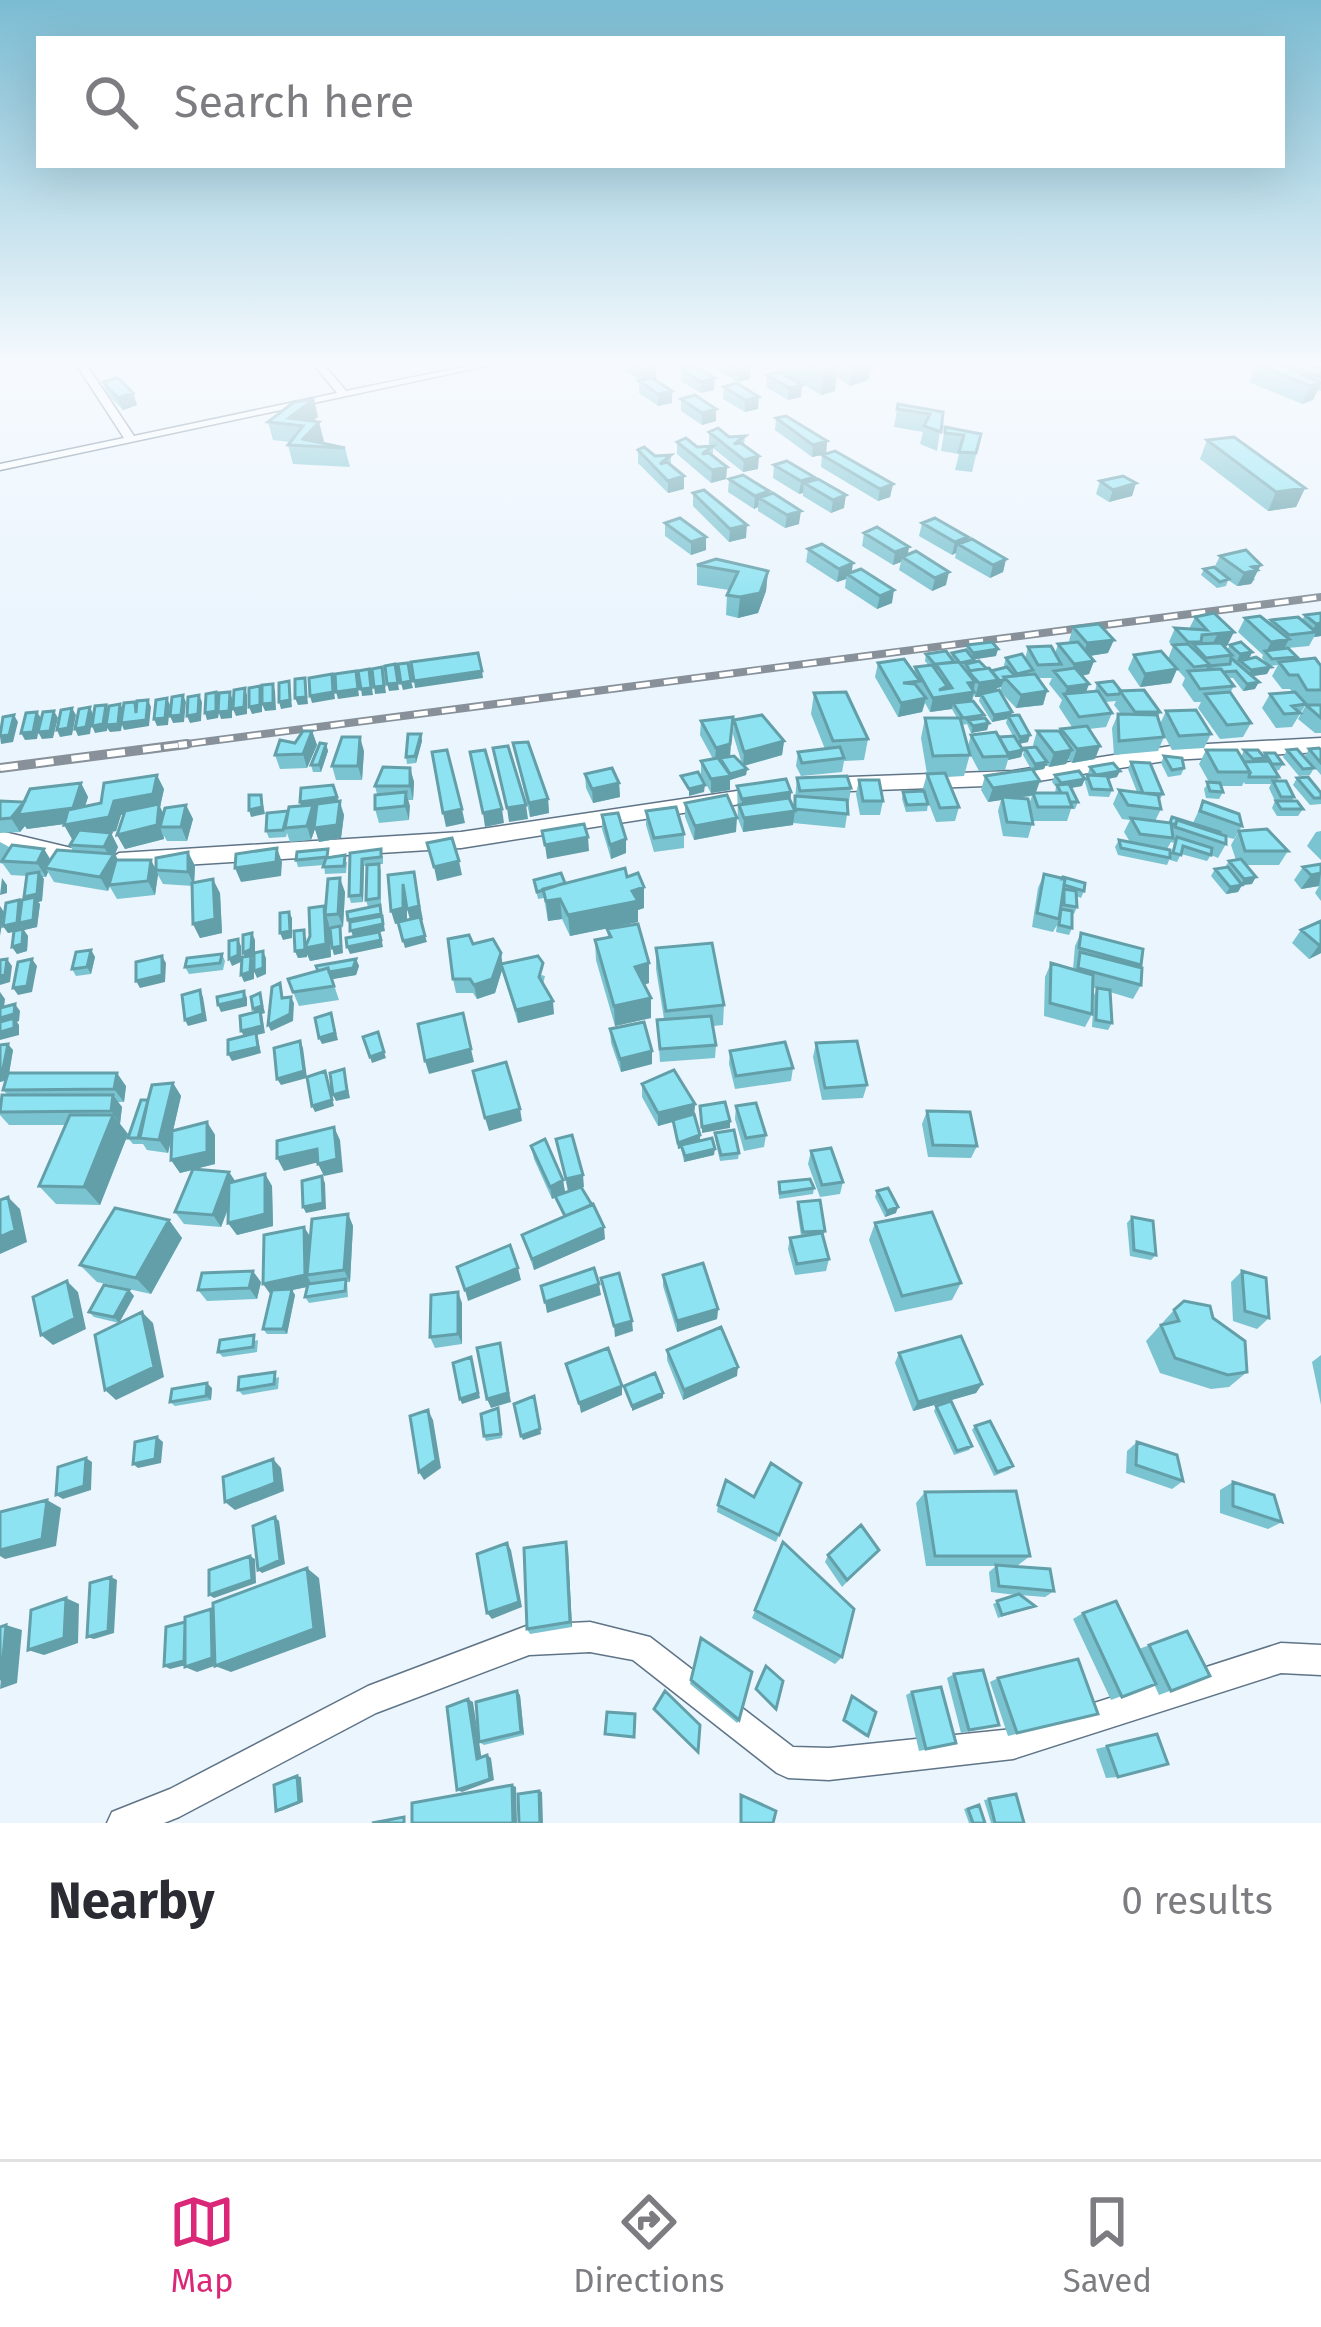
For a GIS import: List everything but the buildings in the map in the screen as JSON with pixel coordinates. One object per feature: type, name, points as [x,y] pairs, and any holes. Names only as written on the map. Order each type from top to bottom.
[{"type":"street","points":[[0,467],[94,446]]},
{"type":"street","points":[[0,839],[112,861],[412,845],[690,809],[813,785],[1013,778],[1171,753],[1321,745]]},
{"type":"street","points":[[123,1823],[179,1801],[368,1701],[530,1640],[590,1637],[640,1646],[788,1762],[829,1764],[1012,1744],[1281,1658],[1321,1660]]},
{"type":"railway","points":[[164,747],[1321,597]]},
{"type":"railway","points":[[0,768],[187,744]]}]
